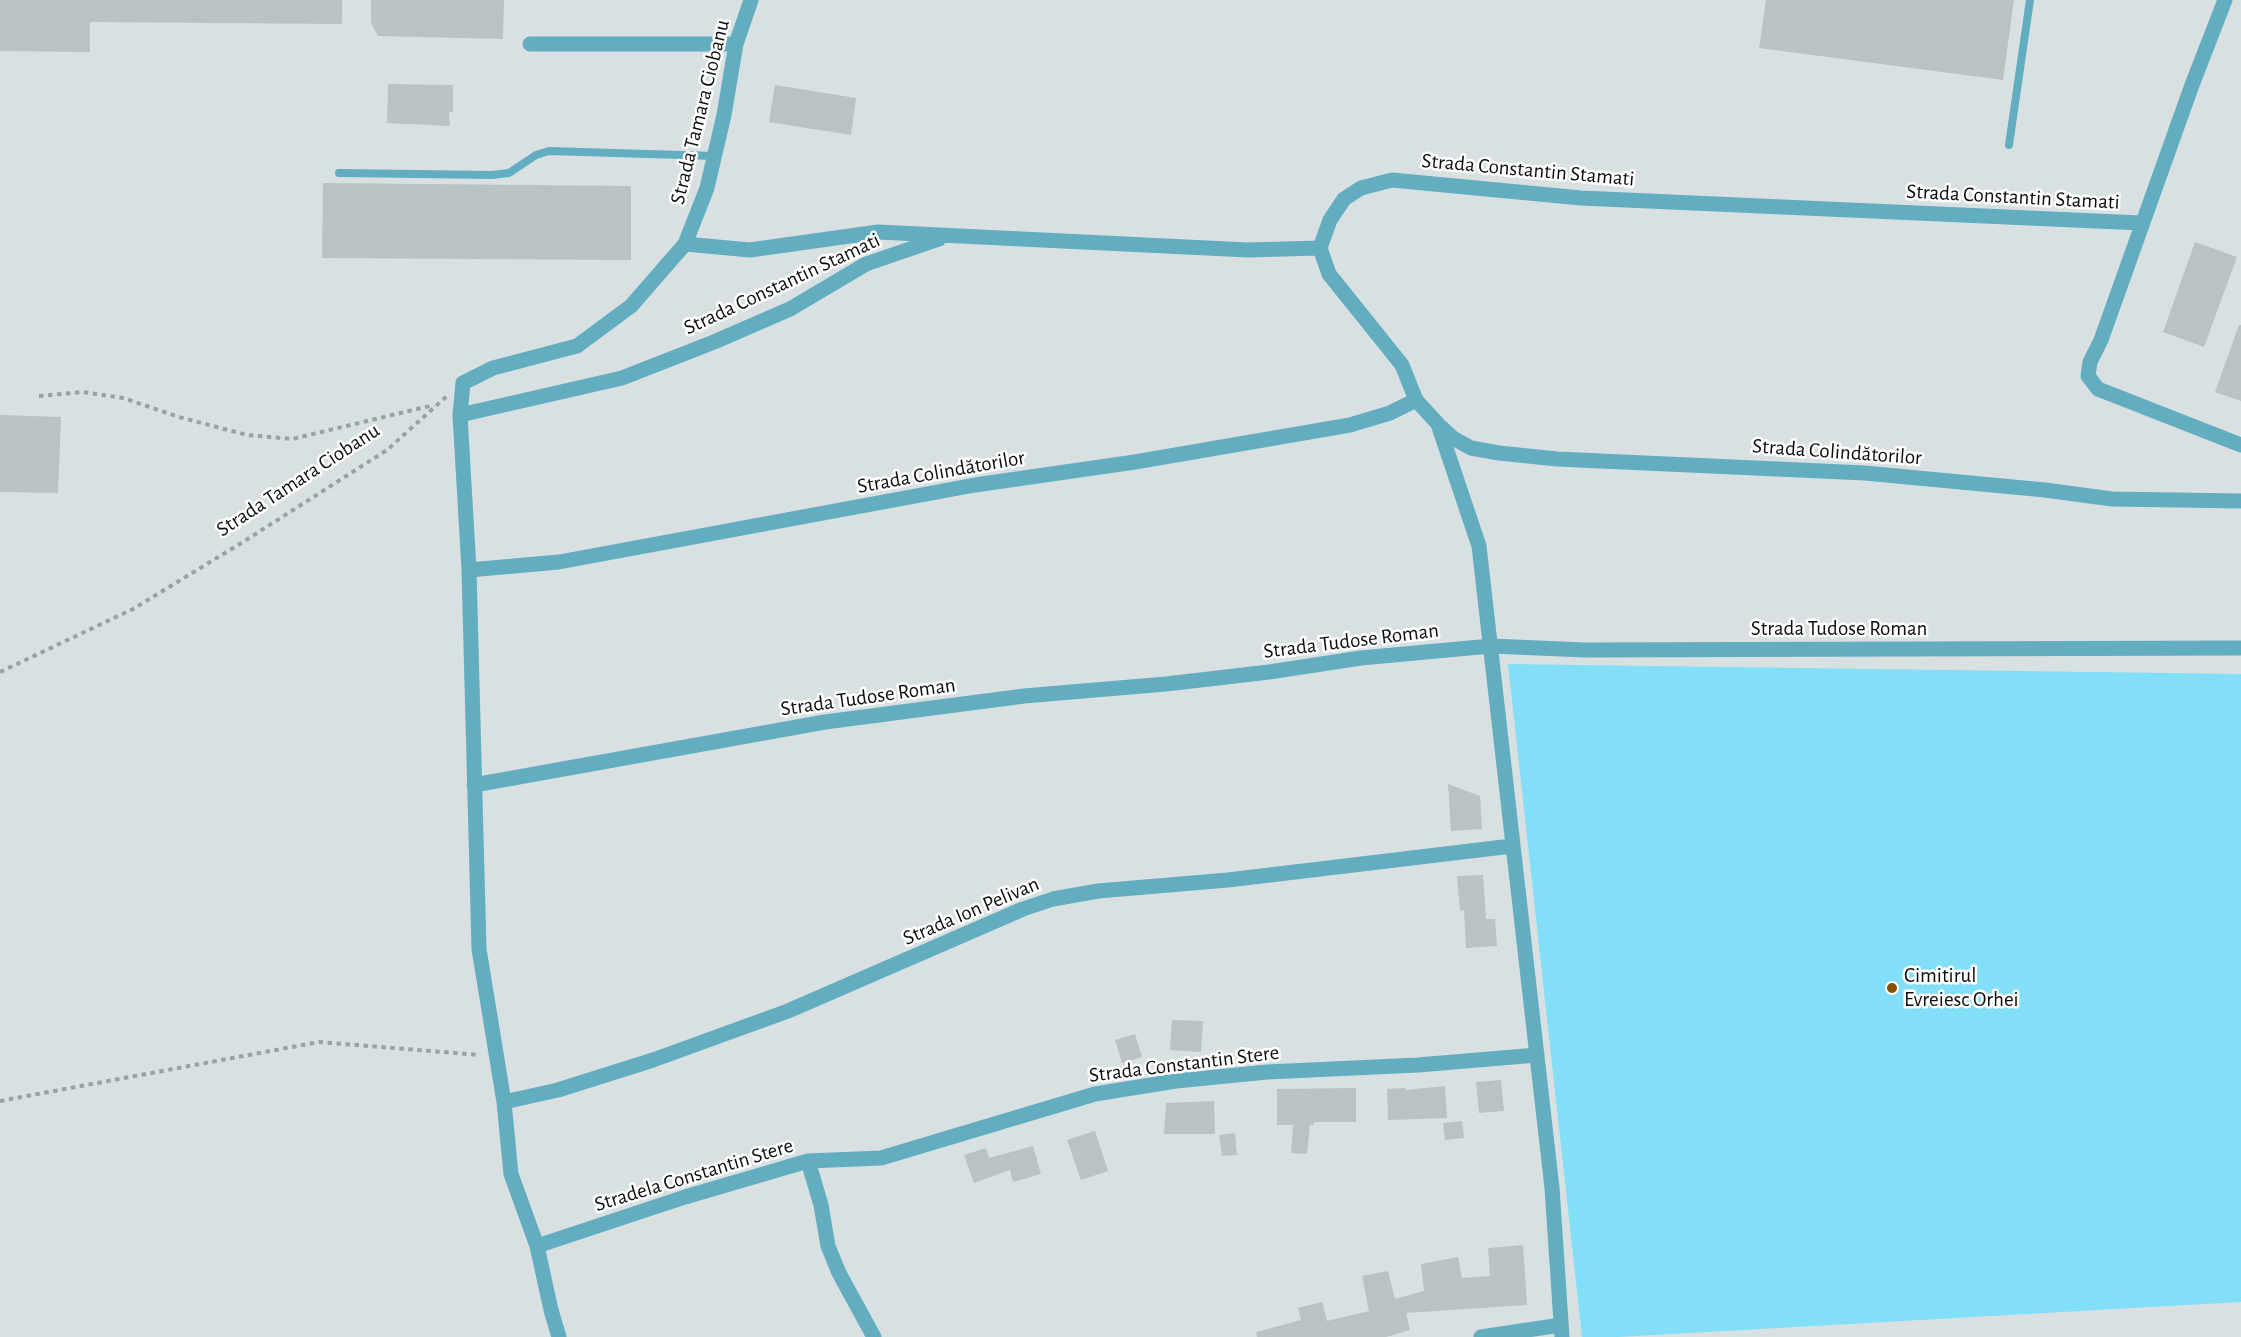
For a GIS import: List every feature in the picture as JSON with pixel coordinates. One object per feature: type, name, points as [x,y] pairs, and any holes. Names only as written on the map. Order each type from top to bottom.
[{"type":"street","name":"Strada Tamara Ciobanu","points":[[464,383],[493,368],[577,346],[631,306],[685,244],[707,188],[736,44],[751,0]]},
{"type":"street","name":"Strada Constantin Stamati","points":[[2225,0],[2141,223],[2101,340],[2090,362],[2088,376],[2098,389],[2241,445]]},
{"type":"street","points":[[530,44],[736,44]]},
{"type":"street","name":"Strada Constantin Stamati","points":[[685,244],[750,250],[878,232],[1248,250],[1320,248],[1330,220],[1344,199],[1362,188],[1392,180],[1581,198],[2141,223]]},
{"type":"street","name":"Strada Constantin Stamati","points":[[460,415],[622,378],[790,309],[866,264],[948,236]]},
{"type":"street","points":[[1320,248],[1329,274],[1402,365],[1416,400]]},
{"type":"street","points":[[464,383],[460,415],[469,570],[479,949],[504,1102],[511,1174],[537,1246],[559,1337]]},
{"type":"street","name":"Strada Colindătorilor","points":[[469,570],[559,562],[975,485],[1135,462],[1350,425],[1390,413],[1416,400],[1453,438],[1471,448],[1522,455],[1865,473],[2045,490],[2112,499],[2241,501]]},
{"type":"street","points":[[1438,424],[1479,546],[1552,1188],[1562,1331],[1481,1337]]},
{"type":"street","name":"Strada Tudose Roman","points":[[474,785],[825,722],[1024,696],[1166,684],[1361,658],[1491,646],[1585,650],[2241,648]]},
{"type":"street","name":"Strada Ion Pelivan","points":[[504,1102],[558,1090],[653,1060],[777,1015],[1023,909],[1053,899],[1098,891],[1228,880],[1512,846]]},
{"type":"street","name":"Strada Constantin Stere","points":[[808,1161],[881,1158],[1095,1094],[1176,1081],[1267,1072],[1418,1065],[1537,1055]]},
{"type":"street","name":"Stradela Constantin Stere","points":[[537,1246],[685,1197],[808,1161],[828,1246],[839,1273],[874,1337]]},
{"type":"lane","points":[[2009,145],[2031,0]]},
{"type":"lane","points":[[339,173],[492,175],[509,173],[536,155],[549,151],[715,156]]},
{"type":"path","name":"Strada Tamara Ciobanu","points":[[0,672],[133,609],[243,542],[387,450],[435,405],[464,383]]},
{"type":"path","points":[[39,396],[83,392],[123,398],[179,417],[247,435],[292,439],[435,405]]},
{"type":"path","points":[[0,1101],[319,1042],[496,1056]]},
{"type":"shaded area","name":"Cimitirul Evreiesc Orhei","points":[[1508,664],[2241,674],[2241,1302],[1618,1337],[1582,1337]]},
{"type":"building","points":[[0,0],[342,0],[342,24],[90,22],[90,52],[0,51]]},
{"type":"building","points":[[371,0],[504,0],[503,39],[378,36],[371,23]]},
{"type":"building","points":[[1766,0],[2014,0],[2003,80],[1759,48]]},
{"type":"building","points":[[388,84],[453,85],[453,112],[449,112],[450,126],[387,123]]},
{"type":"building","points":[[775,85],[856,98],[851,135],[769,122]]},
{"type":"building","points":[[323,183],[631,186],[631,260],[322,258]]},
{"type":"building","points":[[2195,242],[2237,257],[2204,347],[2163,332]]},
{"type":"building","points":[[2239,325],[2241,325],[2241,401],[2215,392]]},
{"type":"building","points":[[0,415],[61,417],[58,493],[0,492]]},
{"type":"building","points":[[1448,784],[1480,796],[1482,829],[1451,831]]},
{"type":"building","points":[[1483,875],[1486,919],[1495,919],[1497,946],[1466,948],[1464,910],[1460,911],[1457,876]]},
{"type":"building","points":[[1172,1020],[1203,1021],[1201,1052],[1170,1050]]},
{"type":"building","points":[[1135,1034],[1142,1057],[1122,1063],[1115,1040]]},
{"type":"building","points":[[1501,1080],[1504,1111],[1479,1113],[1476,1082]]},
{"type":"building","points":[[1445,1086],[1447,1118],[1388,1120],[1387,1089],[1405,1088],[1406,1090]]},
{"type":"building","points":[[1356,1088],[1356,1122],[1314,1122],[1314,1125],[1310,1125],[1307,1154],[1291,1153],[1293,1125],[1277,1125],[1277,1089]]},
{"type":"building","points":[[1214,1101],[1215,1134],[1164,1134],[1166,1103]]},
{"type":"building","points":[[1462,1121],[1464,1138],[1445,1140],[1443,1123]]},
{"type":"building","points":[[1095,1131],[1108,1171],[1081,1180],[1067,1140]]},
{"type":"building","points":[[1235,1133],[1237,1155],[1222,1156],[1219,1135]]},
{"type":"building","points":[[1033,1146],[1041,1174],[1013,1182],[1010,1170],[974,1183],[964,1155],[986,1148],[989,1158]]},
{"type":"building","points":[[1523,1245],[1527,1305],[1406,1313],[1410,1330],[1386,1337],[1257,1337],[1256,1332],[1301,1320],[1298,1308],[1322,1302],[1327,1321],[1369,1311],[1362,1276],[1388,1271],[1395,1299],[1424,1291],[1421,1264],[1458,1257],[1462,1278],[1490,1276],[1488,1248]]},
{"type":"place","name":"Cimitirul Evreiesc Orhei","points":[[1892,988]]}]
